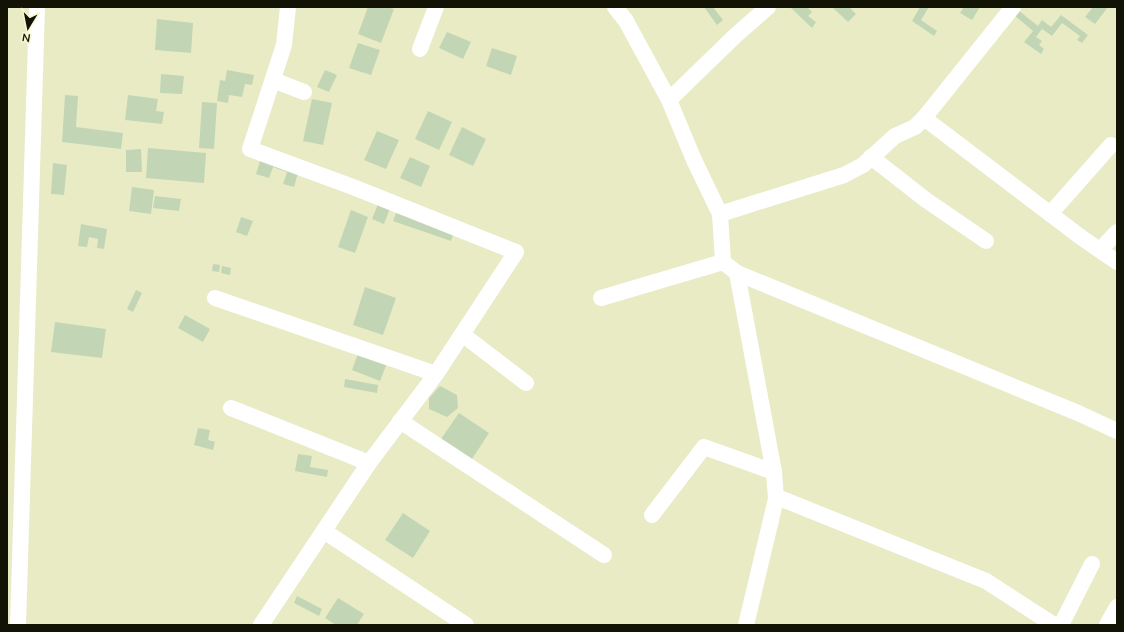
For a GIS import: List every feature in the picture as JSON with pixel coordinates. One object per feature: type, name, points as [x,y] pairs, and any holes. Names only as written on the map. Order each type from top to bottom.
[{"type":"street","points":[[29,625],[18,618],[37,7]]},
{"type":"street","points":[[261,625],[370,463],[436,374],[516,252],[353,187],[250,149],[284,45],[288,7]]},
{"type":"street","points":[[420,49],[436,7]]},
{"type":"street","points":[[615,7],[626,21],[669,100],[694,160],[720,214],[723,262],[737,273],[1063,407],[1117,431]]},
{"type":"street","points":[[669,100],[736,35],[768,7]]},
{"type":"street","points":[[720,214],[844,175],[863,165],[895,136],[915,126],[924,118],[1013,7]]},
{"type":"street","points":[[273,80],[304,92]]},
{"type":"street","points":[[924,118],[1050,214],[1117,262]]},
{"type":"street","points":[[1050,214],[1111,145]]},
{"type":"street","points":[[871,157],[926,200],[986,241]]},
{"type":"street","points":[[1100,250],[1117,232]]},
{"type":"street","points":[[601,298],[723,262]]},
{"type":"street","points":[[737,273],[774,472],[776,499],[746,625]]},
{"type":"street","points":[[215,298],[436,374]]},
{"type":"street","points":[[462,334],[526,383]]},
{"type":"street","points":[[231,408],[370,463]]},
{"type":"street","points":[[400,421],[604,555]]},
{"type":"street","points":[[652,515],[704,447],[774,472]]},
{"type":"street","points":[[776,499],[782,499],[986,581],[1054,625]]},
{"type":"street","points":[[324,531],[466,625]]},
{"type":"street","points":[[1061,625],[1092,564]]},
{"type":"street","points":[[1107,625],[1117,607]]},
{"type":"building","points":[[368,7],[388,7],[394,9],[381,43],[358,34]]},
{"type":"building","points":[[704,7],[713,7],[723,20],[717,25]]},
{"type":"building","points":[[790,7],[807,7],[812,12],[808,16],[816,22],[812,28]]},
{"type":"building","points":[[832,7],[849,7],[856,14],[848,22]]},
{"type":"building","points":[[920,7],[929,7],[921,20],[937,31],[934,36],[912,21]]},
{"type":"building","points":[[964,7],[980,7],[972,20],[960,13]]},
{"type":"building","points":[[1093,7],[1108,7],[1095,24],[1085,17]]},
{"type":"building","points":[[1018,10],[1038,26],[1042,20],[1051,27],[1061,15],[1088,35],[1082,43],[1077,40],[1080,36],[1062,23],[1052,36],[1042,29],[1036,37],[1042,41],[1039,45],[1044,49],[1041,54],[1024,42],[1033,31],[1014,15]]},
{"type":"building","points":[[157,19],[193,23],[191,53],[155,50]]},
{"type":"building","points":[[447,32],[471,42],[463,59],[439,48]]},
{"type":"building","points":[[358,43],[380,50],[371,75],[349,68]]},
{"type":"building","points":[[492,48],[517,56],[511,75],[486,66]]},
{"type":"building","points":[[227,70],[254,75],[252,85],[245,84],[242,97],[229,95],[228,103],[217,101],[220,80],[225,81]]},
{"type":"building","points":[[325,70],[337,75],[329,92],[317,87]]},
{"type":"building","points":[[161,74],[184,76],[182,94],[160,93]]},
{"type":"building","points":[[65,95],[78,96],[76,127],[123,133],[121,149],[62,142]]},
{"type":"building","points":[[128,95],[158,99],[156,111],[164,112],[162,124],[125,120]]},
{"type":"building","points":[[312,99],[332,103],[323,145],[303,141]]},
{"type":"building","points":[[202,102],[217,103],[214,149],[199,148]]},
{"type":"building","points":[[428,111],[452,122],[439,150],[415,139]]},
{"type":"building","points":[[462,127],[486,139],[473,166],[449,155]]},
{"type":"building","points":[[377,131],[399,140],[386,169],[364,160]]},
{"type":"building","points":[[148,148],[206,153],[204,183],[146,178]]},
{"type":"building","points":[[141,149],[142,172],[126,172],[126,150]]},
{"type":"building","points":[[262,155],[300,166],[294,187],[283,184],[287,172],[273,167],[269,178],[256,174]]},
{"type":"building","points":[[410,157],[430,166],[421,187],[400,178]]},
{"type":"building","points":[[53,163],[67,165],[64,195],[51,194]]},
{"type":"building","points":[[132,187],[154,190],[151,214],[129,211]]},
{"type":"building","points":[[155,196],[181,199],[179,211],[153,208]]},
{"type":"building","points":[[380,199],[392,203],[384,224],[372,219]]},
{"type":"building","points":[[351,210],[368,217],[355,253],[338,247]]},
{"type":"building","points":[[396,213],[454,232],[451,241],[393,221]]},
{"type":"building","points":[[241,217],[253,221],[247,236],[236,232]]},
{"type":"building","points":[[81,224],[107,229],[104,249],[97,248],[98,239],[89,237],[87,247],[78,246]]},
{"type":"building","points":[[213,264],[220,265],[219,272],[212,271]]},
{"type":"building","points":[[222,266],[231,268],[230,275],[221,273]]},
{"type":"building","points":[[365,287],[396,298],[383,335],[353,325]]},
{"type":"building","points":[[136,290],[142,293],[133,312],[127,309]]},
{"type":"building","points":[[185,315],[210,329],[203,342],[178,328]]},
{"type":"building","points":[[55,322],[106,329],[102,358],[51,352]]},
{"type":"building","points":[[360,348],[389,358],[380,381],[352,370]]},
{"type":"building","points":[[345,379],[378,385],[377,393],[344,387]]},
{"type":"building","points":[[440,386],[457,395],[458,408],[447,417],[429,409],[429,398]]},
{"type":"building","points":[[459,413],[489,433],[472,459],[441,439]]},
{"type":"building","points":[[198,428],[210,430],[208,440],[215,442],[213,450],[194,445]]},
{"type":"building","points":[[298,454],[312,456],[310,467],[328,470],[327,477],[295,471]]},
{"type":"building","points":[[403,513],[430,531],[413,558],[385,540]]},
{"type":"building","points":[[297,596],[322,609],[319,616],[294,603]]},
{"type":"building","points":[[338,598],[364,614],[357,625],[336,625],[325,618]]}]
